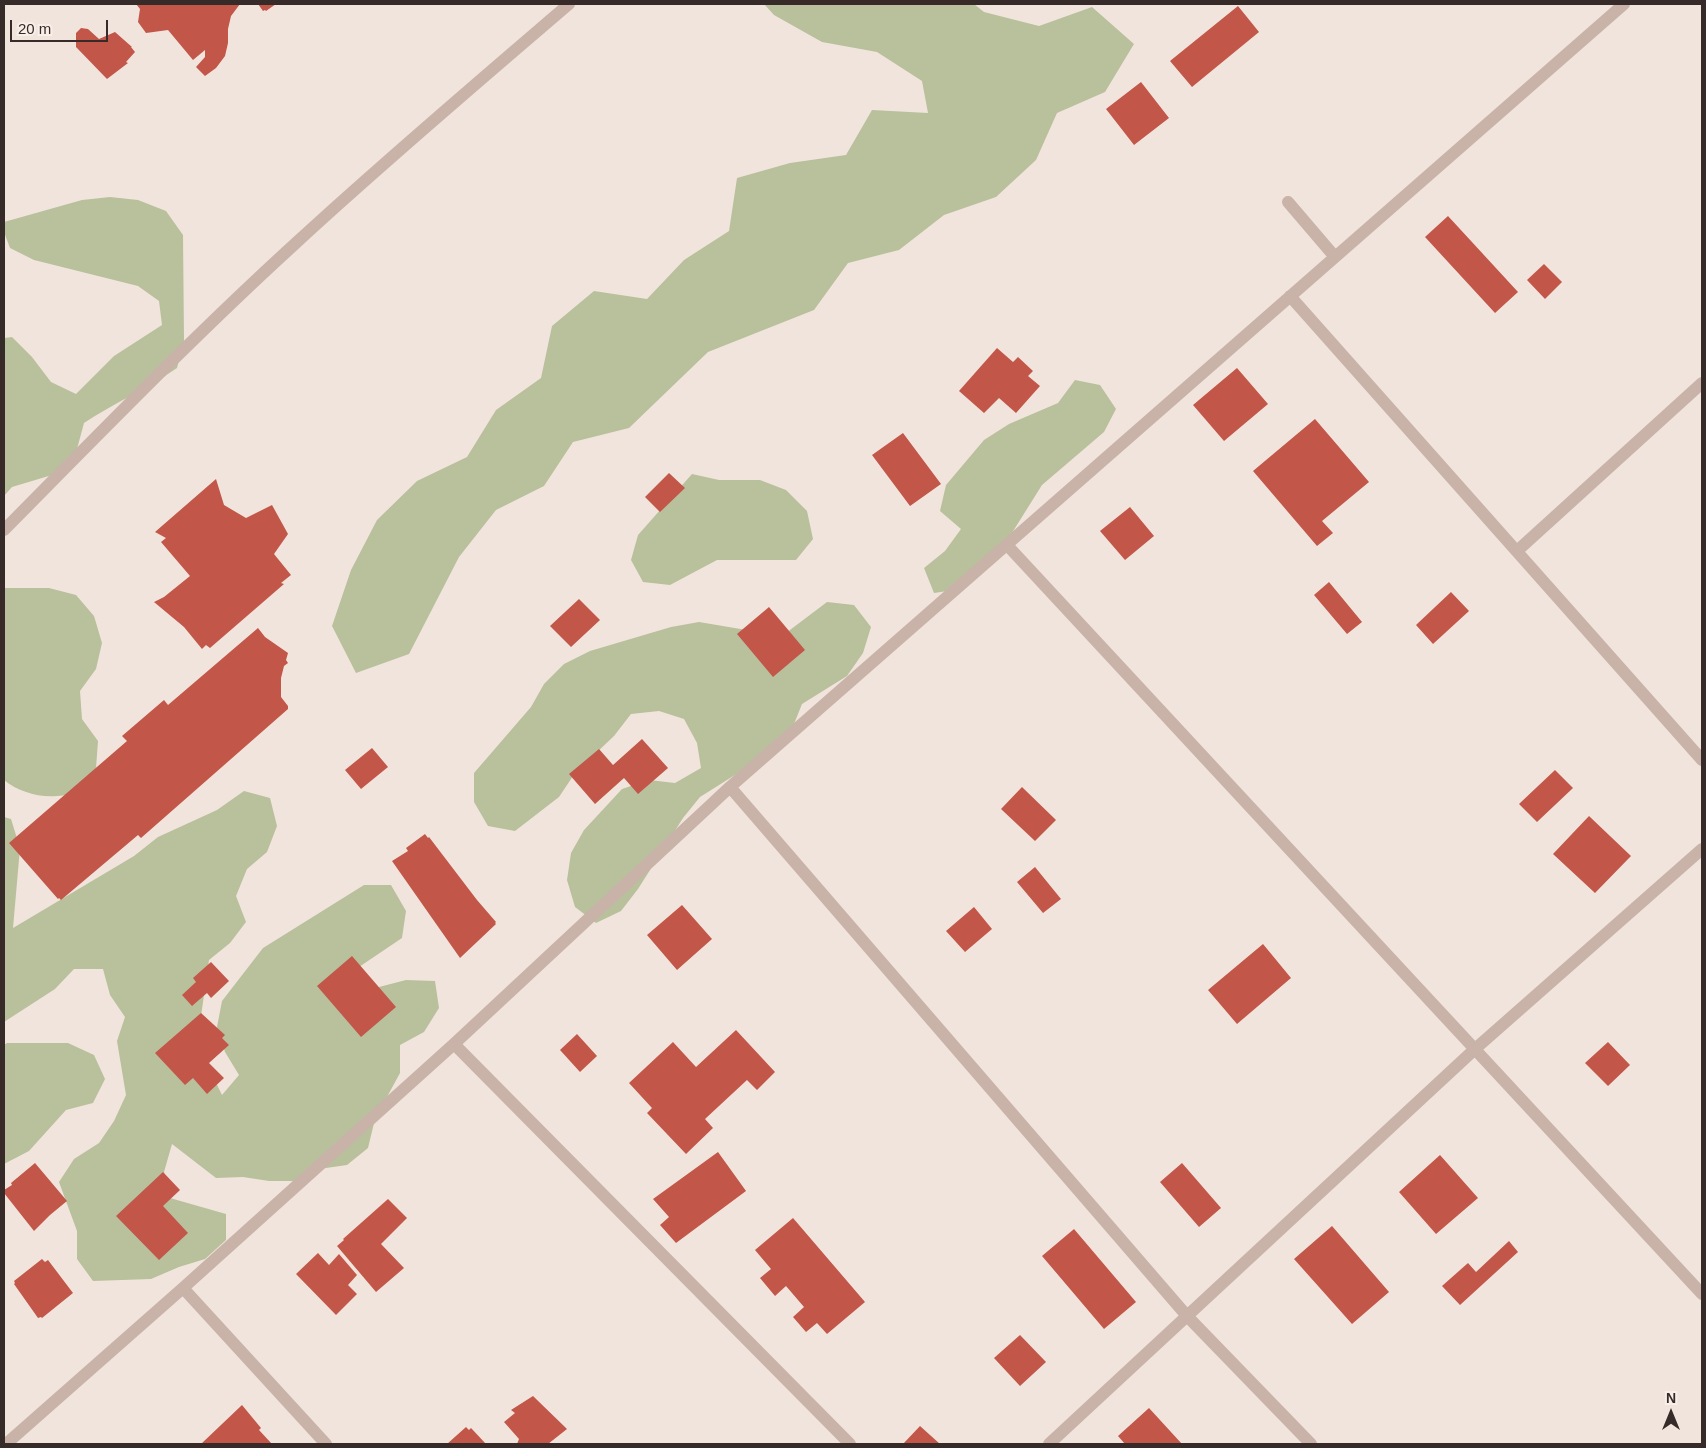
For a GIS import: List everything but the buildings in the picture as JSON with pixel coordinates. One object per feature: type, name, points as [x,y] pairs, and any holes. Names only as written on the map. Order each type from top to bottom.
[{"type":"street","points":[[4,530],[162,371],[297,242],[468,90],[569,4]]},
{"type":"street","points":[[6,1444],[183,1288],[454,1044],[730,788],[1624,4]]},
{"type":"street","points":[[1288,202],[1335,257]]},
{"type":"street","points":[[1290,296],[1702,760]]},
{"type":"street","points":[[1517,551],[1702,383]]},
{"type":"street","points":[[1007,545],[1702,1294]]},
{"type":"street","points":[[730,788],[1187,1316],[1310,1444]]},
{"type":"street","points":[[1049,1444],[1475,1049],[1702,849]]},
{"type":"street","points":[[454,1044],[850,1444]]},
{"type":"street","points":[[183,1288],[326,1444]]},
{"type":"green space","points":[[764,4],[974,4],[984,12],[1039,26],[1092,7],[1134,44],[1105,92],[1057,113],[1036,160],[996,197],[944,215],[899,250],[848,263],[814,310],[708,352],[629,428],[573,442],[544,486],[496,510],[459,557],[409,654],[356,673],[332,626],[351,570],[377,520],[417,481],[467,457],[496,410],[541,378],[552,326],[594,291],[647,299],[684,260],[729,231],[737,178],[790,163],[846,155],[872,110],[928,113],[922,81],[877,52],[822,42],[774,15]]},
{"type":"green space","points":[[110,197],[138,200],[166,211],[183,235],[184,341],[177,368],[84,423],[77,449],[62,472],[12,487],[4,496],[4,338],[12,337],[32,357],[51,382],[76,394],[114,356],[162,325],[159,301],[138,286],[34,260],[10,248],[4,232],[4,222],[82,200]]},
{"type":"green space","points":[[1075,380],[1100,385],[1116,409],[1104,432],[1042,485],[1000,552],[961,589],[934,593],[924,568],[945,551],[961,529],[940,511],[946,485],[984,440],[1009,424],[1058,403]]},
{"type":"green space","points":[[692,474],[719,480],[760,480],[786,490],[807,511],[813,539],[796,560],[717,560],[670,585],[643,582],[631,560],[638,535]]},
{"type":"green space","points":[[4,588],[49,588],[76,595],[94,616],[102,643],[96,669],[80,691],[82,719],[98,741],[96,768],[81,791],[63,796],[36,795],[4,780]]},
{"type":"green space","points":[[827,602],[854,605],[871,627],[863,653],[847,676],[802,704],[792,729],[773,751],[700,797],[683,818],[638,889],[621,911],[596,923],[575,907],[567,880],[571,853],[584,830],[622,789],[649,780],[675,783],[701,768],[697,743],[684,719],[659,711],[631,714],[614,736],[575,773],[559,797],[515,831],[488,826],[474,802],[474,773],[531,707],[544,684],[564,664],[590,651],[671,627],[699,622],[782,636]]},
{"type":"green space","points":[[244,791],[270,798],[277,826],[267,852],[247,869],[236,896],[246,922],[230,943],[209,960],[197,1044],[222,1095],[239,1075],[225,1052],[217,1027],[222,1001],[263,948],[364,885],[391,885],[406,911],[402,938],[359,967],[352,994],[406,980],[435,981],[439,1008],[424,1032],[400,1045],[400,1073],[375,1119],[368,1148],[347,1165],[319,1169],[295,1181],[269,1181],[243,1177],[216,1178],[172,1144],[164,1172],[170,1198],[226,1214],[226,1240],[205,1259],[179,1267],[151,1279],[93,1281],[77,1259],[77,1231],[59,1182],[74,1159],[99,1143],[114,1121],[126,1095],[117,1041],[125,1017],[110,995],[103,969],[74,969],[55,989],[4,1022],[4,817],[11,819],[20,848],[13,928],[134,856],[158,837],[217,810]]},
{"type":"green space","points":[[7,1043],[68,1043],[94,1055],[105,1079],[93,1103],[66,1110],[29,1151],[4,1164],[4,1045]]}]
